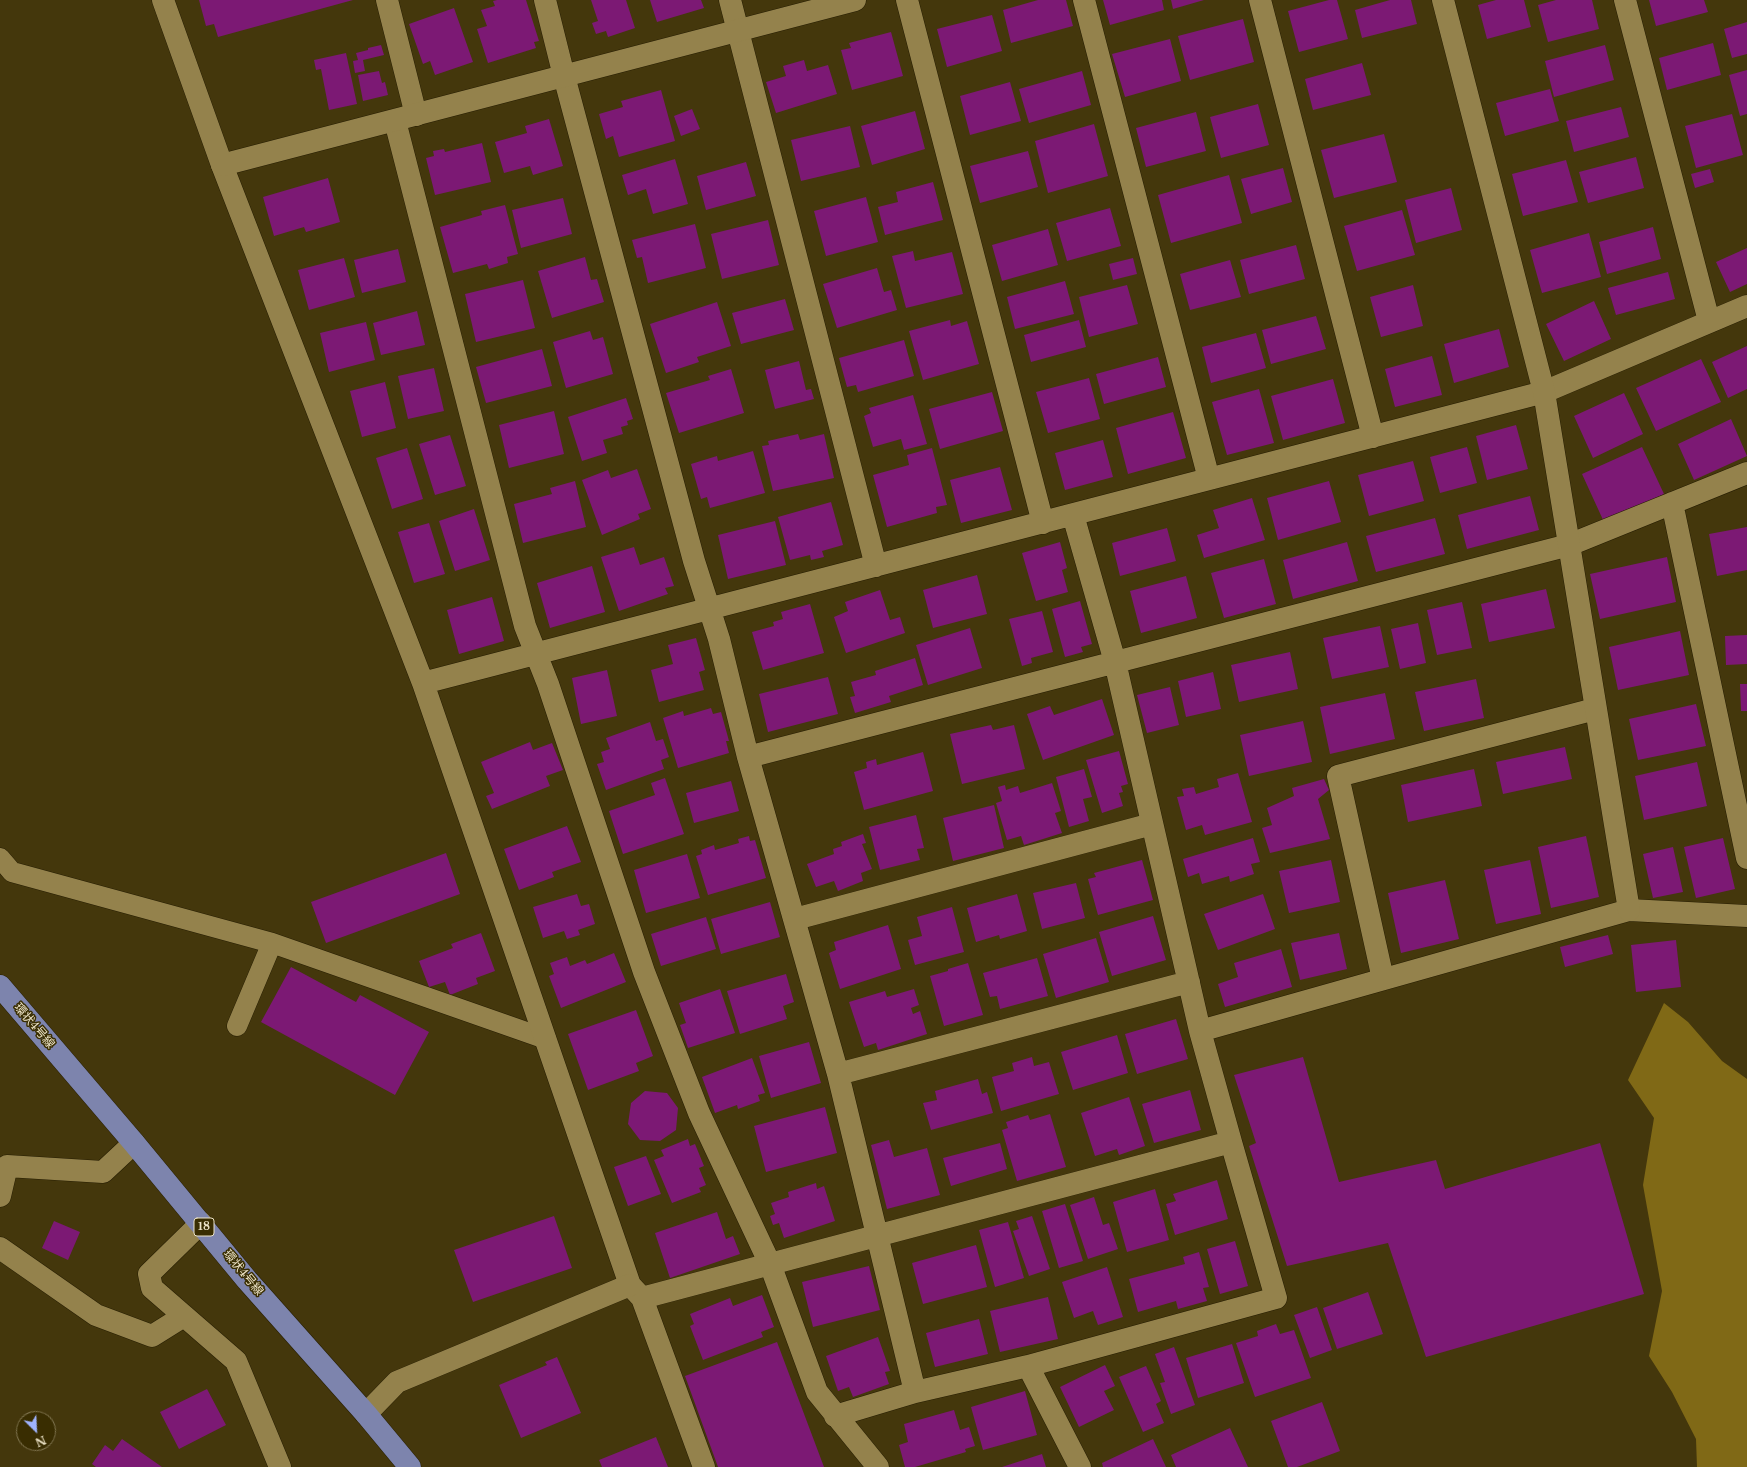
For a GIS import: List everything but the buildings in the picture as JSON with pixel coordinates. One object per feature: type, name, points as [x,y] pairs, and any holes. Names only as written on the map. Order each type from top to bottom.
[{"type":"main road","name":"環状4号線","points":[[0,986],[134,1143],[247,1280],[366,1414],[410,1467]]},
{"type":"street","points":[[163,0],[222,165],[423,683],[546,1039],[636,1292],[704,1467]]},
{"type":"street","points":[[387,0],[416,115]]},
{"type":"street","points":[[545,0],[694,561],[719,639],[748,757],[838,1074],[914,1392]]},
{"type":"street","points":[[730,0],[876,566]]},
{"type":"street","points":[[222,165],[855,0]]},
{"type":"street","points":[[907,0],[1043,523]]},
{"type":"street","points":[[1084,0],[1209,479]]},
{"type":"street","points":[[1260,0],[1373,437]]},
{"type":"street","points":[[1443,0],[1544,392],[1629,910]]},
{"type":"street","points":[[1625,0],[1709,321]]},
{"type":"street","points":[[395,121],[525,626],[548,684],[650,987],[699,1113],[770,1264],[817,1392],[878,1467]]},
{"type":"street","points":[[423,683],[1544,392],[1747,306]]},
{"type":"street","points":[[748,757],[1569,545],[1747,473]]},
{"type":"street","points":[[1672,503],[1747,858]]},
{"type":"street","points":[[835,1416],[914,1392],[1028,1366],[1276,1298],[1230,1142],[1200,1031],[1115,662],[1072,515]]},
{"type":"street","points":[[1383,978],[1338,776],[1595,709]]},
{"type":"street","points":[[795,919],[1152,824]]},
{"type":"street","points":[[1200,1031],[1383,978],[1629,910],[1747,916]]},
{"type":"street","points":[[838,1074],[1189,982]]},
{"type":"street","points":[[366,1414],[397,1382],[636,1292],[770,1264],[1230,1142]]},
{"type":"street","points":[[0,1196],[7,1166],[103,1172],[134,1143]]},
{"type":"street","points":[[201,1223],[149,1274],[152,1288],[236,1361],[280,1467]]},
{"type":"street","points":[[0,1248],[96,1315],[152,1336],[184,1316]]},
{"type":"street","points":[[1028,1366],[1080,1467]]},
{"type":"lane","points":[[0,858],[12,872],[272,943],[546,1039]]},
{"type":"lane","points":[[237,1026],[272,943]]},
{"type":"shaded area","points":[[1664,1003],[1688,1022],[1722,1061],[1747,1079],[1747,1467],[1697,1467],[1696,1439],[1672,1392],[1649,1356],[1662,1291],[1643,1185],[1654,1118],[1628,1080]]}]
